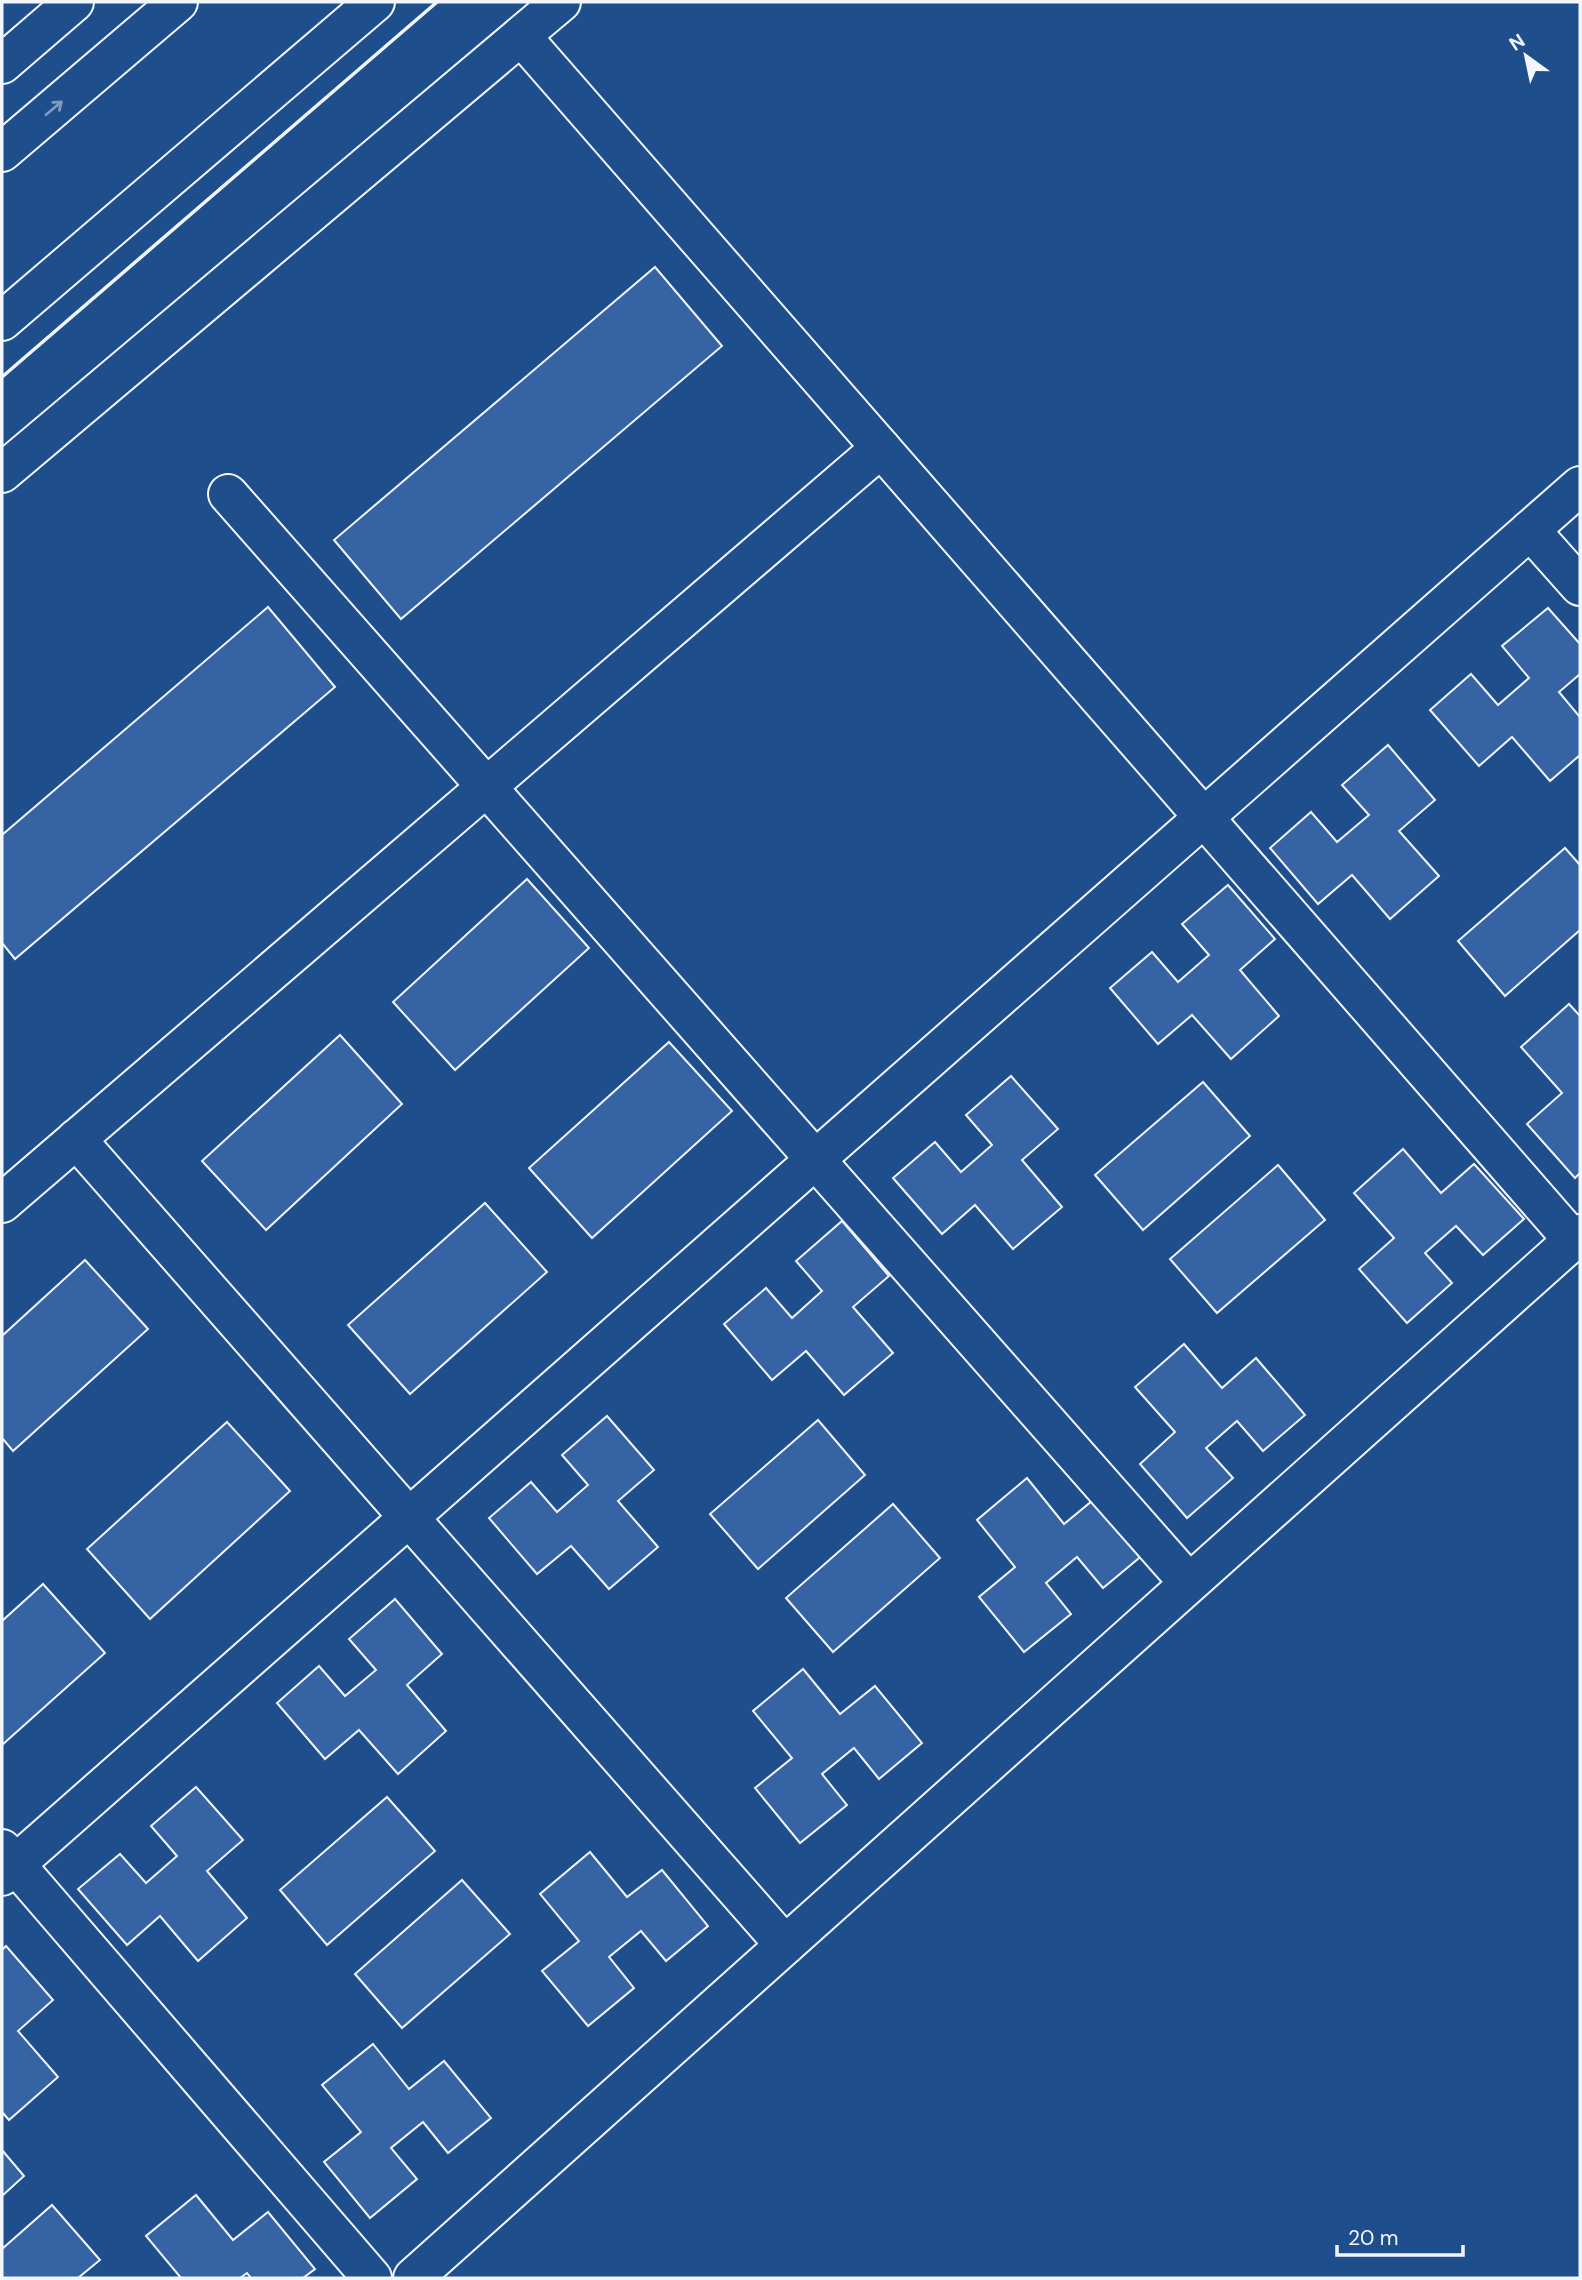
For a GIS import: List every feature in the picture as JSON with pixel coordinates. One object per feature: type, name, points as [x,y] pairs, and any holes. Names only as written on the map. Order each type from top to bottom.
[{"type":"main road","points":[[2,64],[74,2]]},
{"type":"main road","points":[[2,152],[178,2]]},
{"type":"main road","points":[[2,321],[376,2]]},
{"type":"main road","points":[[2,473],[561,2]]},
{"type":"main road","points":[[413,2278],[1577,1237],[1204,817],[521,36]]},
{"type":"main road","points":[[2,1203],[881,448]]},
{"type":"main road","points":[[372,2278],[6,1863],[409,1518],[1580,486]]},
{"type":"main road","points":[[228,494],[1189,1583]]},
{"type":"main road","points":[[1530,530],[1580,586]]},
{"type":"main road","points":[[76,1139],[785,1945]]},
{"type":"building","points":[[655,267],[722,346],[401,619],[334,540]]},
{"type":"building","points":[[268,607],[335,687],[15,959],[2,943],[2,835]]},
{"type":"building","points":[[1548,608],[1580,644],[1580,674],[1559,692],[1580,717],[1580,755],[1550,781],[1512,737],[1479,766],[1430,710],[1471,674],[1498,705],[1529,678],[1502,646]]},
{"type":"building","points":[[1388,745],[1435,800],[1399,831],[1439,876],[1390,919],[1352,875],[1318,904],[1270,848],[1311,812],[1337,842],[1369,815],[1342,785]]},
{"type":"building","points":[[1565,848],[1580,865],[1580,930],[1505,996],[1458,941]]},
{"type":"building","points":[[527,879],[589,948],[455,1070],[393,1002]]},
{"type":"building","points":[[1228,885],[1275,939],[1240,970],[1279,1016],[1231,1059],[1192,1015],[1158,1044],[1110,988],[1152,952],[1178,982],[1209,955],[1182,924]]},
{"type":"building","points":[[1569,1004],[1580,1016],[1580,1173],[1575,1178],[1527,1124],[1562,1093],[1521,1047]]},
{"type":"building","points":[[340,1035],[402,1104],[266,1230],[202,1161]]},
{"type":"building","points":[[669,1042],[732,1111],[592,1238],[529,1168]]},
{"type":"building","points":[[1011,1076],[1058,1129],[1022,1160],[1062,1207],[1013,1249],[975,1205],[942,1234],[893,1178],[935,1142],[961,1172],[992,1145],[966,1115]]},
{"type":"building","points":[[1203,1082],[1250,1136],[1143,1230],[1095,1175]]},
{"type":"building","points":[[1403,1149],[1441,1193],[1474,1164],[1524,1219],[1483,1255],[1456,1226],[1425,1253],[1452,1283],[1407,1323],[1359,1269],[1394,1238],[1354,1193]]},
{"type":"building","points":[[1278,1165],[1325,1220],[1217,1313],[1170,1259]]},
{"type":"building","points":[[485,1203],[547,1272],[410,1394],[348,1325]]},
{"type":"building","points":[[842,1221],[889,1276],[853,1307],[893,1353],[844,1395],[806,1351],[772,1380],[724,1324],[766,1288],[792,1318],[822,1291],[796,1261]]},
{"type":"building","points":[[85,1260],[148,1329],[13,1451],[2,1438],[2,1336]]},
{"type":"building","points":[[1184,1344],[1222,1388],[1256,1358],[1305,1415],[1263,1451],[1237,1421],[1206,1448],[1233,1478],[1187,1518],[1140,1464],[1175,1432],[1135,1387]]},
{"type":"building","points":[[607,1416],[654,1470],[618,1501],[658,1547],[609,1589],[571,1546],[537,1574],[489,1518],[531,1482],[557,1512],[588,1485],[562,1455]]},
{"type":"building","points":[[818,1420],[865,1475],[758,1569],[710,1514]]},
{"type":"building","points":[[227,1422],[290,1491],[150,1619],[87,1549]]},
{"type":"building","points":[[1027,1478],[1064,1524],[1098,1496],[1145,1553],[1103,1588],[1077,1557],[1046,1583],[1071,1614],[1024,1652],[979,1597],[1015,1567],[977,1520]]},
{"type":"building","points":[[893,1504],[940,1558],[833,1652],[786,1598]]},
{"type":"building","points":[[43,1584],[105,1653],[2,1745],[2,1621]]},
{"type":"building","points":[[395,1599],[442,1654],[407,1685],[446,1731],[398,1774],[359,1730],[325,1759],[277,1703],[319,1666],[345,1696],[376,1670],[349,1639]]},
{"type":"building","points":[[803,1669],[840,1714],[875,1686],[922,1743],[879,1779],[854,1748],[822,1774],[847,1805],[800,1843],[755,1788],[792,1758],[753,1711]]},
{"type":"building","points":[[196,1787],[243,1840],[207,1871],[247,1918],[198,1961],[160,1916],[127,1945],[78,1889],[120,1854],[146,1883],[177,1856],[151,1826]]},
{"type":"building","points":[[387,1797],[435,1851],[327,1945],[280,1890]]},
{"type":"building","points":[[590,1852],[627,1897],[662,1870],[708,1926],[666,1961],[641,1931],[609,1957],[634,1988],[588,2026],[542,1971],[579,1941],[540,1894]]},
{"type":"building","points":[[462,1880],[510,1934],[402,2028],[355,1974]]},
{"type":"building","points":[[6,1946],[53,2000],[18,2031],[58,2077],[9,2120],[2,2112],[2,1950]]},
{"type":"building","points":[[373,2044],[409,2089],[444,2061],[491,2118],[448,2153],[423,2122],[391,2148],[417,2179],[370,2218],[324,2162],[361,2132],[322,2085]]},
{"type":"building","points":[[2,2150],[24,2176],[2,2196]]},
{"type":"building","points":[[196,2195],[233,2240],[268,2212],[315,2269],[303,2278],[251,2278],[247,2273],[240,2278],[181,2278],[146,2236]]},
{"type":"building","points":[[52,2205],[100,2260],[78,2278],[2,2278],[2,2249]]},
{"type":"wall","points":[[2,377],[437,2]]}]
